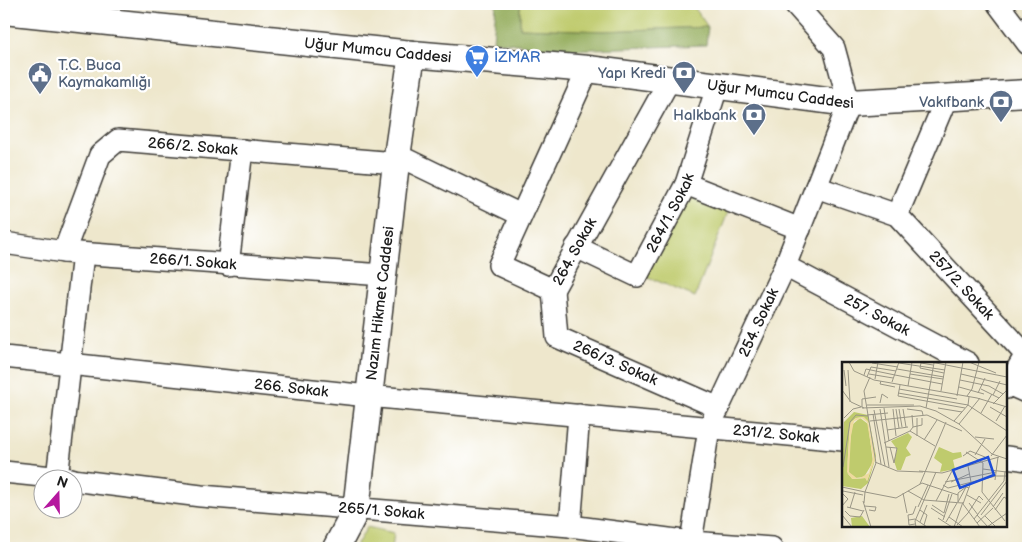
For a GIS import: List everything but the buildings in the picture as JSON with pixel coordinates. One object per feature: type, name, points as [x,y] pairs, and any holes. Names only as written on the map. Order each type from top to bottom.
[{"type":"main road","name":"Uğur Mumcu Caddesi","points":[[4,10],[412,54],[588,69],[718,84],[849,103],[1028,93]]},
{"type":"main road","name":"Nazım Hikmet Caddesi","points":[[336,548],[356,510],[397,159],[412,54]]},
{"type":"main road","name":"Uğur Mumcu Caddesi","points":[[991,95],[1028,73]]},
{"type":"street","points":[[795,4],[834,48],[849,103]]},
{"type":"street","points":[[998,4],[1028,44]]},
{"type":"street","name":"264. Sokak","points":[[588,69],[499,265],[553,290],[670,79]]},
{"type":"street","name":"264/1. Sokak","points":[[576,247],[637,276],[686,184],[718,84]]},
{"type":"street","points":[[898,215],[946,98]]},
{"type":"street","name":"254. Sokak","points":[[691,545],[709,428],[785,266],[849,103]]},
{"type":"street","name":"266/2. Sokak","points":[[67,470],[73,253],[100,155],[118,140],[242,150],[397,159],[520,216]]},
{"type":"street","points":[[228,266],[242,150]]},
{"type":"street","points":[[686,184],[800,229]]},
{"type":"street","name":"257/2. Sokak","points":[[816,187],[898,215],[1027,353]]},
{"type":"street","name":"266/1. Sokak","points":[[4,243],[73,253],[228,266],[383,275]]},
{"type":"street","name":"257. Sokak","points":[[785,266],[966,362]]},
{"type":"street","name":"266/3. Sokak","points":[[553,290],[557,337],[719,408]]},
{"type":"street","points":[[1007,383],[1027,353]]},
{"type":"street","name":"266. Sokak","points":[[4,357],[368,396],[709,428]]},
{"type":"street","points":[[1007,385],[1028,393]]},
{"type":"street","points":[[570,526],[579,416]]},
{"type":"street","name":"231/2. Sokak","points":[[709,428],[842,440]]},
{"type":"street","points":[[1007,457],[1028,460]]},
{"type":"street","name":"265/1. Sokak","points":[[4,472],[32,475]]},
{"type":"street","name":"265/1. Sokak","points":[[82,481],[200,496],[570,526],[691,545],[772,548]]},
{"type":"green space","points":[[496,4],[520,4],[520,28],[603,31],[708,27],[706,45],[564,50],[493,41]]},
{"type":"green space","points":[[520,4],[692,4],[708,27],[603,31],[520,28]]},
{"type":"green space","points":[[687,190],[730,207],[695,297],[641,274]]},
{"type":"green space","points":[[367,527],[394,533],[392,548],[355,548]]},
{"type":"place","name":"İZMAR","points":[[477,78]]},
{"type":"place","name":"Yapı Kredi","points":[[684,94]]},
{"type":"place","name":"T.C. Buca Kaymakamlığı","points":[[40,95]]},
{"type":"place","name":"Vakıfbank","points":[[1001,123]]},
{"type":"place","name":"Halkbank","points":[[754,136]]}]
